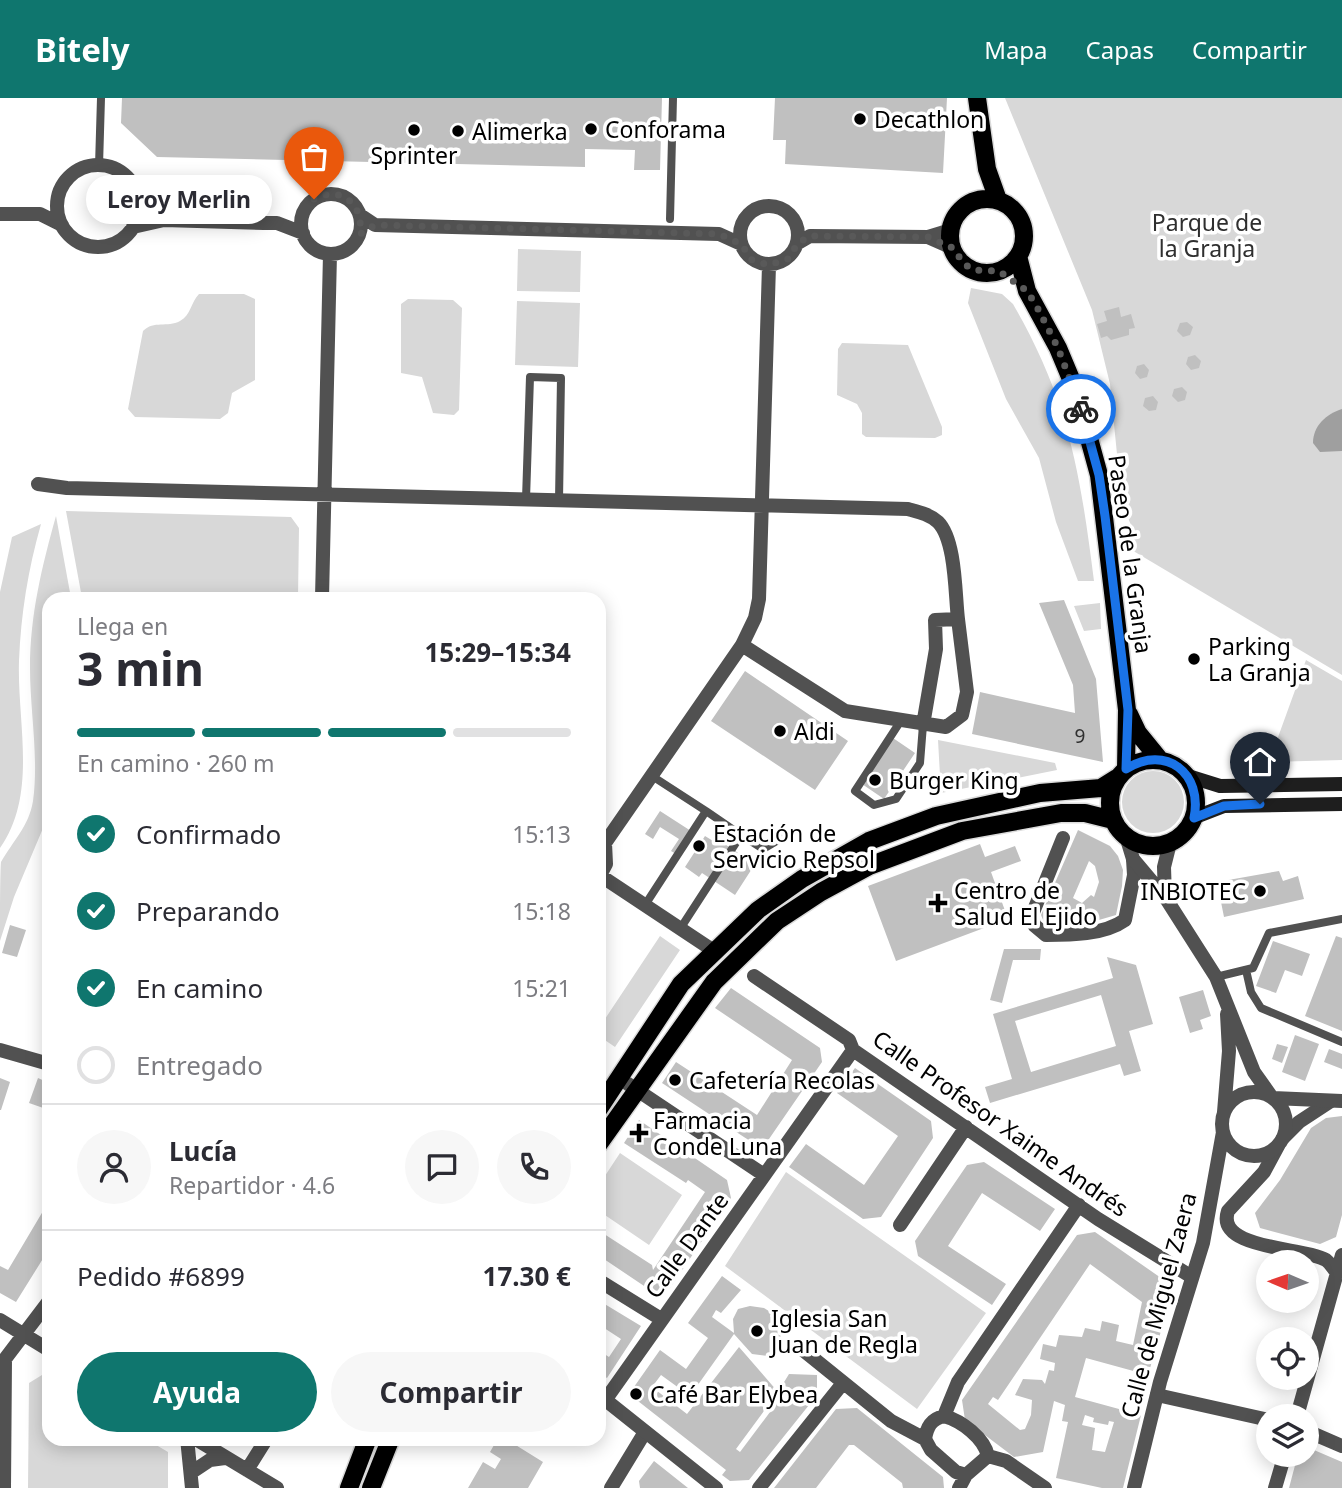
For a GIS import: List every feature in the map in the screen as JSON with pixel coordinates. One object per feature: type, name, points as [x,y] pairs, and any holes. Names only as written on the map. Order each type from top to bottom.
[{"type":"main road","points":[[977,98],[987,169],[998,200],[1017,213],[1025,234],[1018,256],[999,271],[974,270],[964,264],[953,248],[951,230],[955,218],[974,201],[987,169]]},
{"type":"main road","points":[[974,201],[998,200]]},
{"type":"main road","name":"Paseo de la Granja","points":[[1018,256],[1027,291],[1058,348],[1090,434],[1105,516],[1128,710],[1121,774]]},
{"type":"main road","name":"Paseo de la Granja","points":[[999,271],[1027,291]]},
{"type":"main road","name":"Paseo de la Granja","points":[[1128,710],[1138,733],[1160,760]]},
{"type":"main road","points":[[606,1098],[681,984],[714,951],[780,894],[869,841],[962,808],[1040,793],[1101,788],[1136,762],[1160,760],[1180,768],[1195,789],[1197,804],[1194,818],[1180,837],[1170,843],[1147,846],[1126,836],[1113,820],[1110,806],[1121,774]]},
{"type":"main road","points":[[1188,776],[1220,786],[1342,784]]},
{"type":"main road","points":[[1194,818],[1224,806],[1342,804]]},
{"type":"main road","points":[[606,1116],[734,960],[778,922],[821,892],[869,866],[961,831],[1061,813],[1085,813],[1113,820]]},
{"type":"main road","points":[[606,1131],[656,1042],[657,1021]]},
{"type":"main road","points":[[349,1488],[365,1446]]},
{"type":"main road","points":[[371,1488],[388,1446]]},
{"type":"street","points":[[40,214],[57,201],[69,177],[79,170],[99,166],[117,170],[128,178],[139,202],[164,220]]},
{"type":"street","points":[[278,223],[303,214],[314,199],[332,193],[349,200],[360,215],[375,225],[719,234],[742,225],[754,210],[769,206],[789,213],[802,236]]},
{"type":"street","points":[[57,201],[62,225]]},
{"type":"street","points":[[0,214],[40,214],[62,225],[78,242],[101,247],[125,237],[133,227],[139,202]]},
{"type":"street","points":[[303,214],[303,233],[313,248],[330,254],[349,249],[360,234],[375,225]]},
{"type":"street","points":[[360,215],[360,234]]},
{"type":"street","points":[[133,227],[164,220],[278,223],[303,233]]},
{"type":"street","points":[[741,244],[742,225]]},
{"type":"street","points":[[802,236],[928,237],[951,230]]},
{"type":"street","points":[[719,234],[741,244],[752,260],[769,265],[788,259],[802,236]]},
{"type":"street","points":[[928,237],[953,248]]},
{"type":"street","points":[[322,592],[330,254]]},
{"type":"street","points":[[606,842],[742,645],[755,618],[760,598],[769,265]]},
{"type":"street","points":[[38,484],[66,488],[908,509],[927,514],[940,524],[950,550],[967,692],[965,707],[952,726],[900,722],[845,711],[742,645]]},
{"type":"street","points":[[923,725],[936,649],[935,620],[958,619]]},
{"type":"street","points":[[1063,838],[1032,915],[1034,925],[1045,935],[1076,934],[1118,925],[1129,913],[1133,859],[1126,836]]},
{"type":"street","points":[[1160,893],[1170,843]]},
{"type":"street","points":[[1133,859],[1160,893],[1216,977],[1254,1072],[1286,1119],[1281,1142]]},
{"type":"street","points":[[606,881],[714,951]]},
{"type":"street","points":[[1130,899],[1137,889],[1147,886],[1160,893]]},
{"type":"street","name":"Calle Profesor Xaime Andrés","points":[[754,976],[849,1040],[853,1050],[966,1128],[1192,1277]]},
{"type":"street","points":[[1224,995],[1229,1052],[1223,1132],[1233,1149],[1251,1157],[1261,1156],[1281,1142],[1299,1122],[1336,1101]]},
{"type":"street","points":[[0,1050],[42,1062]]},
{"type":"street","name":"Calle Dante","points":[[606,1392],[662,1319],[853,1050]]},
{"type":"street","points":[[632,1087],[764,1175]]},
{"type":"street","points":[[1224,1112],[1236,1097],[1253,1092],[1272,1097],[1336,1101]]},
{"type":"street","points":[[900,1225],[966,1128]]},
{"type":"street","name":"Calle de Miguel Zaera","points":[[1133,1488],[1157,1395],[1208,1223],[1223,1132]]},
{"type":"street","name":"Calle de Miguel Zaera","points":[[1281,1142],[1264,1172],[1228,1211],[1229,1226],[1239,1238],[1326,1260],[1337,1273]]},
{"type":"street","points":[[944,1416],[958,1382],[1079,1205]]},
{"type":"street","points":[[1300,1404],[1342,1255]]},
{"type":"street","points":[[606,1285],[662,1319]]},
{"type":"street","points":[[4,1488],[5,1359],[42,1311]]},
{"type":"street","points":[[0,1320],[42,1346]]},
{"type":"street","points":[[803,1350],[891,1421],[925,1439],[931,1450],[957,1472],[962,1481],[988,1457]]},
{"type":"street","points":[[759,1488],[843,1383]]},
{"type":"street","points":[[1157,1395],[1256,1417]]},
{"type":"street","points":[[606,1400],[716,1488]]},
{"type":"street","points":[[925,1439],[927,1429],[935,1418],[944,1416],[955,1419],[986,1445],[988,1457]]},
{"type":"street","points":[[611,1488],[645,1432]]},
{"type":"street","points":[[1319,1436],[1342,1446]]},
{"type":"street","points":[[188,1446],[192,1488]]},
{"type":"street","points":[[206,1446],[277,1488]]},
{"type":"street","points":[[247,1469],[262,1446]]},
{"type":"street","points":[[988,1457],[1006,1461],[1045,1488]]},
{"type":"street","points":[[192,1472],[210,1460],[225,1458]]},
{"type":"street","points":[[1276,1488],[1282,1467]]},
{"type":"lane","points":[[99,166],[101,98]]},
{"type":"lane","points":[[670,219],[673,98]]},
{"type":"lane","points":[[526,499],[530,377],[561,378],[559,500]]},
{"type":"lane","points":[[900,722],[855,791],[874,804],[896,799],[920,763],[923,725]]},
{"type":"lane","points":[[652,776],[763,849],[785,836]]},
{"type":"lane","points":[[645,905],[706,811]]},
{"type":"lane","points":[[680,929],[741,835]]},
{"type":"lane","points":[[1216,977],[1253,968],[1269,933],[1342,919]]},
{"type":"lane","points":[[1246,970],[1251,992],[1261,1009],[1342,1042]]},
{"type":"green space","name":"Parque de la Granja","points":[[1005,98],[1342,98],[1342,675],[1130,549],[1131,525],[1122,504],[1110,384],[1092,310]]},
{"type":"green space","points":[[518,249],[581,251],[580,292],[517,291]]},
{"type":"green space","points":[[971,288],[1002,294],[1013,304],[1047,373],[1060,406],[1077,471],[1094,581],[1078,581],[1056,522],[1039,458],[1006,399],[968,303]]},
{"type":"green space","points":[[199,294],[244,294],[255,299],[255,380],[232,393],[228,413],[220,419],[135,417],[128,409],[143,331],[152,326],[180,321]]},
{"type":"green space","points":[[408,299],[453,300],[462,308],[459,410],[454,415],[433,413],[422,377],[401,373],[401,304]]},
{"type":"green space","points":[[517,301],[580,303],[578,367],[515,365]]},
{"type":"green space","points":[[842,343],[908,345],[942,427],[942,435],[935,438],[866,437],[862,434],[862,413],[857,404],[837,395],[838,349]]},
{"type":"green space","points":[[66,511],[291,517],[299,528],[298,592],[81,592]]},
{"type":"green space","points":[[56,516],[70,592],[42,592],[42,831],[14,897],[0,941],[1,862],[24,826],[31,810],[35,785],[30,668],[32,629]]},
{"type":"green space","points":[[41,524],[26,592],[20,643],[23,758],[19,805],[12,827],[0,848],[0,592],[12,537]]},
{"type":"green space","points":[[1100,603],[1101,629],[1084,631],[1074,606]]},
{"type":"green space","points":[[1306,660],[1342,681],[1342,760],[1269,762]]},
{"type":"green space","points":[[938,740],[1055,763],[1057,770],[941,793]]},
{"type":"green space","points":[[1147,771],[1159,771],[1175,780],[1182,790],[1182,814],[1175,824],[1159,833],[1147,833],[1136,828],[1127,819],[1122,808],[1122,796],[1127,785],[1136,776]]},
{"type":"green space","points":[[660,936],[680,950],[615,1047],[606,1041],[606,1017]]},
{"type":"green space","points":[[620,1153],[682,1195],[649,1245],[606,1216],[606,1174]]},
{"type":"green space","points":[[786,1172],[986,1313],[917,1409],[725,1266]]},
{"type":"green space","points":[[42,1375],[42,1446],[158,1446],[168,1452],[168,1488],[28,1488],[29,1383]]},
{"type":"shaded area","points":[[1342,409],[1342,451],[1320,452],[1313,443],[1315,431],[1326,417]]},
{"type":"building","points":[[122,98],[662,98],[660,170],[634,170],[635,150],[585,149],[585,167],[157,157],[121,123]]},
{"type":"building","name":"Decathlon","points":[[775,98],[947,98],[943,173],[785,164],[786,140],[773,140]]},
{"type":"building","points":[[1119,307],[1121,317],[1131,314],[1135,328],[1129,329],[1129,335],[1111,340],[1107,336],[1101,338],[1097,324],[1107,321],[1104,311]]},
{"type":"building","points":[[1187,322],[1193,327],[1190,335],[1183,337],[1177,331],[1180,323]]},
{"type":"building","points":[[1195,355],[1201,361],[1199,368],[1191,370],[1186,364],[1188,357]]},
{"type":"building","points":[[1144,364],[1149,370],[1147,377],[1140,379],[1135,373],[1137,366]]},
{"type":"building","points":[[1182,387],[1187,392],[1185,400],[1178,402],[1172,396],[1174,389]]},
{"type":"building","points":[[1153,396],[1158,402],[1156,410],[1149,411],[1143,406],[1145,398]]},
{"type":"building","points":[[1064,600],[1096,679],[1103,762],[972,734],[980,692],[1075,713],[1073,685],[1039,603]]},
{"type":"building","name":"Aldi","points":[[745,671],[848,741],[815,790],[711,721]]},
{"type":"building","points":[[893,738],[915,753],[884,799],[862,784]]},
{"type":"building","points":[[660,811],[691,831],[676,854],[671,851],[679,839],[660,827],[653,839],[645,834]]},
{"type":"building","points":[[1078,830],[1110,846],[1118,856],[1123,870],[1116,915],[1075,927],[1046,927],[1041,915]],"holes":[[[1089,861],[1095,866],[1099,882],[1094,897],[1091,895],[1082,903],[1073,898]]]},
{"type":"building","points":[[705,836],[718,844],[720,841],[755,864],[735,895],[702,873],[699,877],[685,867]]},
{"type":"building","name":"Centro de Salud El Ejido","points":[[980,844],[985,857],[1015,846],[1021,861],[991,872],[1008,919],[896,961],[868,886]]},
{"type":"building","name":"INBIOTEC","points":[[1279,871],[1283,881],[1298,876],[1304,899],[1224,917],[1217,882]]},
{"type":"building","points":[[10,925],[26,930],[17,957],[2,953]]},
{"type":"building","points":[[1336,936],[1342,938],[1342,1031],[1305,1016]]},
{"type":"building","points":[[1273,941],[1310,954],[1302,976],[1285,970],[1276,993],[1256,986]]},
{"type":"building","points":[[1004,949],[1041,949],[1040,960],[1013,960],[1002,1003],[990,1000]]},
{"type":"building","points":[[1107,957],[1136,965],[1153,1024],[1129,1031],[1141,1071],[1124,1076],[1120,1064],[990,1103],[985,1087],[1012,1079],[993,1014],[1113,978]],"holes":[[[1101,995],[1116,1046],[1031,1072],[1015,1021]]]},
{"type":"building","points":[[731,988],[820,1048],[822,1062],[769,1139],[753,1143],[662,1083],[676,1062],[757,1115],[792,1060],[715,1008]]},
{"type":"building","points":[[1203,990],[1211,1016],[1200,1020],[1203,1029],[1190,1033],[1179,997]]},
{"type":"building","points":[[1295,1035],[1319,1044],[1305,1081],[1282,1072]]},
{"type":"building","points":[[1277,1044],[1288,1047],[1282,1063],[1272,1059]]},
{"type":"building","points":[[1329,1049],[1342,1054],[1342,1069],[1324,1062]]},
{"type":"building","points":[[855,1068],[931,1121],[933,1138],[881,1217],[863,1219],[789,1167],[806,1144],[864,1185],[898,1136],[837,1093]]},
{"type":"building","points":[[0,1078],[10,1082],[1,1110],[0,1110]]},
{"type":"building","points":[[38,1078],[42,1080],[42,1108],[29,1103]]},
{"type":"building","points":[[1342,1116],[1342,1215],[1336,1237],[1320,1244],[1260,1228],[1255,1213],[1280,1180],[1311,1128],[1326,1118]]},
{"type":"building","points":[[639,1120],[727,1180],[731,1198],[670,1288],[656,1294],[606,1260],[606,1235],[652,1265],[653,1270],[705,1192],[688,1180],[686,1183],[624,1143]]},
{"type":"building","points":[[984,1162],[1055,1209],[1040,1231],[982,1193],[948,1246],[1006,1284],[992,1305],[918,1256],[915,1241],[967,1165]]},
{"type":"building","points":[[42,1213],[42,1260],[16,1302],[0,1293],[0,1266],[8,1270]]},
{"type":"building","points":[[1095,1232],[1174,1287],[1148,1375],[1086,1358],[1075,1397],[1141,1415],[1123,1488],[1102,1488],[1056,1478],[1068,1422],[1062,1421],[1065,1405],[1054,1401],[1043,1452],[1014,1457],[965,1420],[962,1400],[1077,1235]],"holes":[[[1090,1264],[1142,1302],[1133,1345],[1116,1341],[1119,1325],[1102,1321],[1100,1331],[1085,1328],[1082,1337],[1059,1335],[1056,1347],[1043,1344],[1040,1359],[1055,1363],[1054,1371],[1049,1370],[1045,1384],[1042,1380],[1023,1379],[1015,1395],[1032,1400],[1031,1415],[1025,1429],[1020,1430],[988,1404],[993,1397],[998,1400]],[[1085,1415],[1094,1418],[1093,1422],[1108,1425],[1109,1421],[1114,1422],[1105,1452],[1092,1450],[1095,1428],[1082,1425]]]},
{"type":"building","points":[[722,1276],[741,1290],[721,1313],[716,1310],[712,1317],[734,1333],[733,1319],[738,1309],[750,1306],[764,1308],[772,1313],[770,1316],[780,1330],[781,1340],[777,1350],[768,1356],[752,1354],[734,1334],[690,1396],[661,1375],[652,1387],[687,1414],[739,1347],[778,1392],[789,1374],[817,1375],[817,1395],[749,1480],[730,1481],[722,1475],[726,1470],[629,1394],[660,1350],[686,1369],[708,1338],[688,1323]],"holes":[[[772,1400],[776,1404],[740,1452],[736,1449]]]},
{"type":"building","points":[[606,1305],[641,1326],[607,1378],[606,1355],[609,1357],[621,1339],[606,1329]]},
{"type":"building","points":[[857,1408],[943,1477],[944,1488],[903,1488],[902,1483],[854,1445],[849,1445],[816,1488],[774,1488],[836,1409]]},
{"type":"building","points":[[493,1446],[517,1446],[543,1462],[528,1488],[468,1488],[483,1462],[495,1469],[501,1459],[490,1452]]},
{"type":"building","points":[[1319,1452],[1342,1462],[1342,1488],[1289,1488],[1295,1467],[1319,1467]]},
{"type":"building","points":[[654,1461],[688,1488],[640,1488],[639,1481]]},
{"type":"way so far","points":[[314,199],[332,193],[349,200],[360,215],[360,234],[375,225],[719,234],[741,244],[752,260],[769,265],[788,259],[798,243],[810,236],[928,237],[953,248],[964,264],[974,270],[987,273],[999,271],[1027,291],[1058,348],[1081,409]]},
{"type":"place","name":"Decathlon","points":[[860,119]]},
{"type":"place","name":"Conforama","points":[[591,129]]},
{"type":"place","name":"Sprinter","points":[[414,130]]},
{"type":"place","name":"Alimerka","points":[[458,131]]},
{"type":"place","name":"Leroy Merlin","points":[[314,199]]},
{"type":"place","name":"Parking La Granja","points":[[1194,659]]},
{"type":"place","name":"Aldi","points":[[780,731]]},
{"type":"place","name":"Burger King","points":[[875,780]]},
{"type":"place","name":"Estación de Servicio Repsol","points":[[699,846]]},
{"type":"place","name":"INBIOTEC","points":[[1260,891]]},
{"type":"place","name":"Centro de Salud El Ejido","points":[[938,903]]},
{"type":"place","name":"Cafetería Recolas","points":[[675,1080]]},
{"type":"place","name":"Farmacia Conde Luna","points":[[639,1133]]},
{"type":"place","name":"Iglesia San Juan de Regla","points":[[757,1331]]},
{"type":"place","name":"Café Bar Elybea","points":[[636,1394]]},
{"type":"route","points":[[1081,409],[1090,434],[1105,516],[1128,710],[1126,769],[1136,762],[1148,760],[1160,760],[1180,768],[1195,789],[1197,804],[1194,818],[1224,806],[1260,804]]}]
